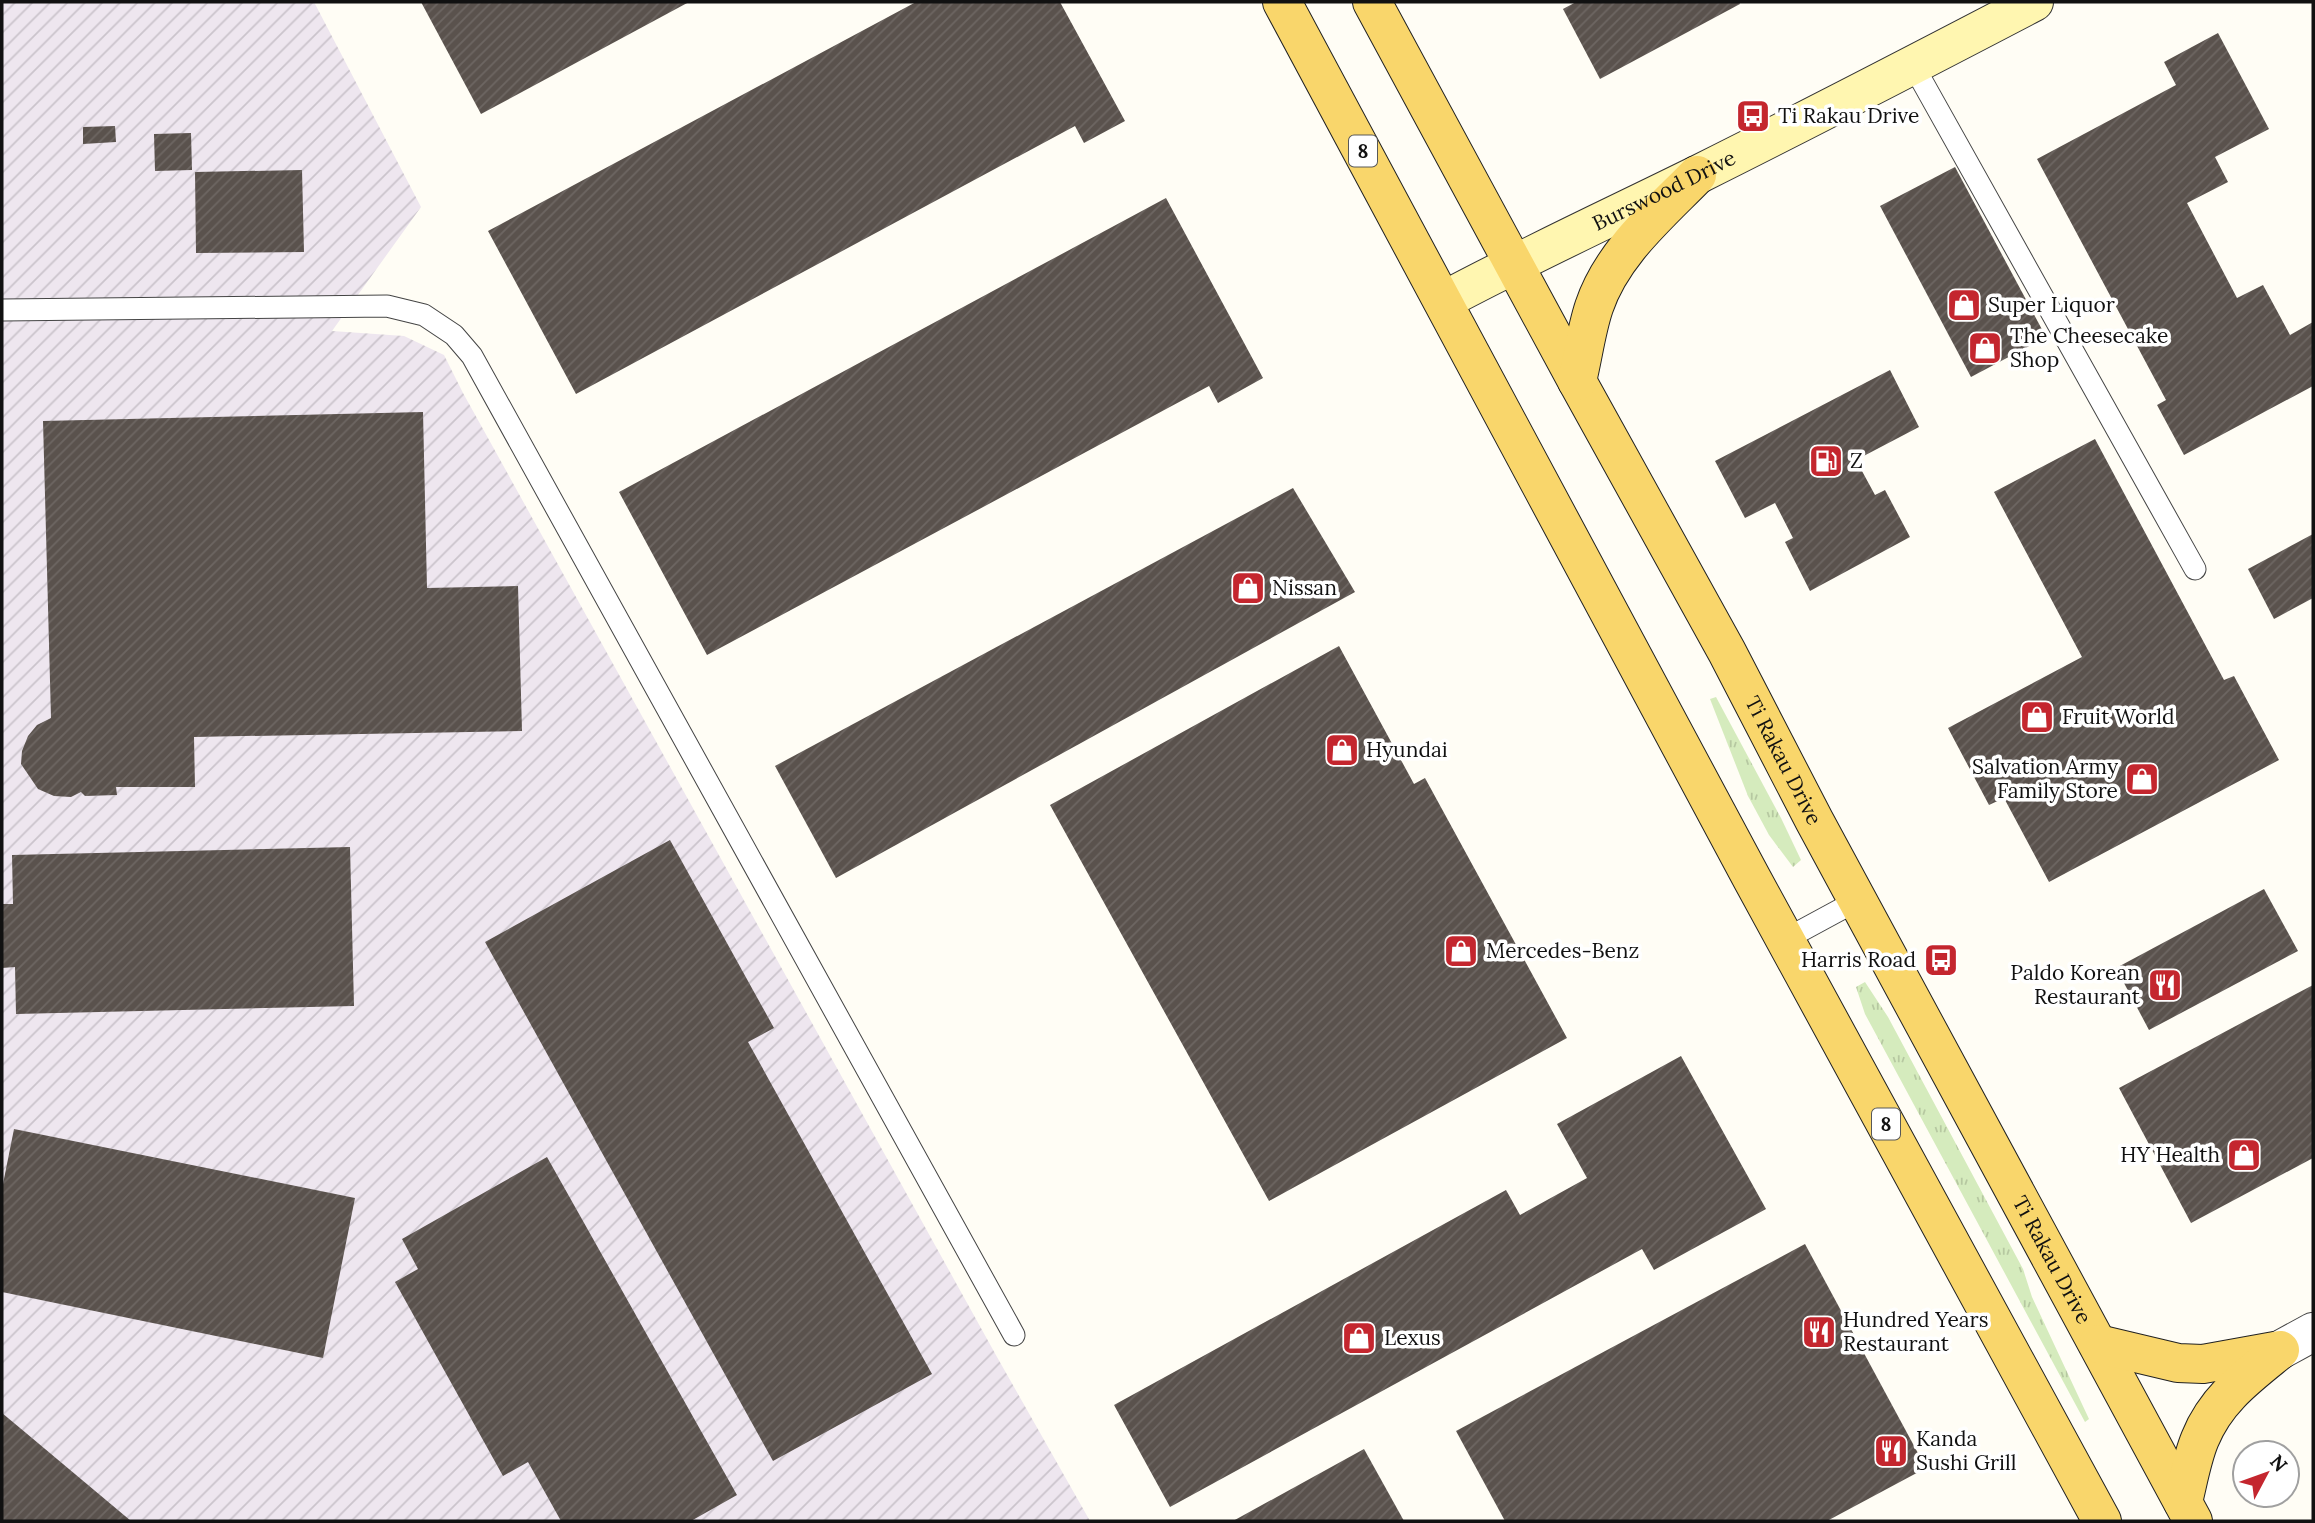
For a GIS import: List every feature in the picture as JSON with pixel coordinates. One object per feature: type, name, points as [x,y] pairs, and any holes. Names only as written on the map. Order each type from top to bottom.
[{"type":"main road","name":"8","points":[[1282,2],[2102,1521]]},
{"type":"main road","name":"Ti Rakau Drive","points":[[1372,2],[1727,652],[2188,1512]]},
{"type":"main road","points":[[1577,381],[1593,309],[1602,287],[1625,250],[1697,175]]},
{"type":"main road","points":[[2098,1344],[2178,1363],[2203,1364],[2280,1350]]},
{"type":"main road","points":[[2188,1512],[2199,1440],[2214,1412],[2234,1387],[2280,1350]]},
{"type":"street","name":"Burswood Drive","points":[[1443,301],[1697,175],[2034,2]]},
{"type":"street","points":[[2280,1350],[2313,1332]]},
{"type":"lane","points":[[1913,65],[2195,569]]},
{"type":"lane","points":[[2,310],[387,306],[424,315],[454,335],[472,356],[1014,1335]]},
{"type":"lane","points":[[1786,939],[1858,900]]},
{"type":"shaded area","points":[[2,2],[314,2],[421,207],[332,331],[404,336],[444,355],[1090,1521],[2,1521]]},
{"type":"green space","points":[[1716,697],[1801,860],[1793,867],[1769,835],[1748,796],[1710,699]]},
{"type":"green space","points":[[1865,982],[1888,1017],[2023,1269],[2032,1297],[2089,1419],[2085,1422],[1865,1014],[1856,987]]},
{"type":"building","points":[[421,2],[689,2],[481,114]]},
{"type":"building","points":[[916,2],[1060,2],[1125,121],[1084,143],[1075,126],[576,394],[488,231]]},
{"type":"building","points":[[1576,2],[1740,4],[1600,79],[1563,9]]},
{"type":"building","points":[[2218,33],[2269,129],[2215,157],[2228,182],[2187,203],[2237,298],[2263,285],[2290,335],[2313,322],[2313,386],[2184,455],[2157,405],[2166,400],[2037,159],[2176,85],[2164,62]]},
{"type":"building","points":[[115,126],[116,142],[83,144],[83,127]]},
{"type":"building","points":[[191,133],[192,170],[155,171],[154,134]]},
{"type":"building","points":[[1955,167],[2046,337],[1971,377],[1880,206]]},
{"type":"building","points":[[302,170],[304,252],[196,253],[195,172]]},
{"type":"building","points":[[1166,198],[1263,378],[1218,403],[1209,386],[707,655],[619,492]]},
{"type":"building","points":[[1890,370],[1919,427],[1856,460],[1875,495],[1885,490],[1910,537],[1810,591],[1785,542],[1793,538],[1775,503],[1745,518],[1715,461]]},
{"type":"building","points":[[423,412],[427,588],[518,586],[522,731],[194,737],[195,787],[116,787],[117,795],[85,796],[81,792],[71,797],[54,796],[38,789],[21,764],[22,751],[28,736],[37,725],[51,718],[43,421]]},
{"type":"building","points":[[2095,439],[2224,680],[2234,676],[2279,760],[2049,882],[2004,798],[1989,805],[1948,728],[2082,657],[1994,492]]},
{"type":"building","points":[[1293,488],[1355,592],[836,878],[775,766]]},
{"type":"building","points":[[2313,534],[2313,598],[2274,619],[2248,569]]},
{"type":"building","points":[[1339,646],[1414,784],[1425,778],[1567,1038],[1269,1201],[1050,805]]},
{"type":"building","points":[[670,840],[774,1028],[748,1042],[932,1374],[773,1461],[485,942]]},
{"type":"building","points":[[350,847],[354,1006],[16,1014],[15,967],[2,968],[2,904],[13,904],[12,855]]},
{"type":"building","points":[[2264,889],[2298,951],[2149,1030],[2116,968]]},
{"type":"building","points":[[2313,985],[2313,1158],[2191,1223],[2119,1088]]},
{"type":"building","name":"Lexus","points":[[1681,1056],[1766,1209],[1654,1270],[1642,1249],[1170,1507],[1114,1405],[1506,1190],[1520,1215],[1587,1178],[1557,1124]]},
{"type":"building","points":[[14,1129],[355,1198],[323,1358],[2,1292],[2,1189]]},
{"type":"building","points":[[547,1157],[737,1495],[691,1521],[561,1521],[528,1462],[503,1476],[395,1282],[418,1269],[402,1239]]},
{"type":"building","points":[[1805,1244],[1926,1468],[1827,1521],[1505,1521],[1456,1431]]},
{"type":"building","points":[[2,1413],[26,1433],[131,1521],[2,1521]]},
{"type":"building","points":[[1364,1449],[1404,1521],[1233,1521]]},
{"type":"place","name":"Ti Rakau Drive","points":[[1753,116]]},
{"type":"place","name":"Super Liquor","points":[[1964,305]]},
{"type":"place","name":"The Cheesecake Shop","points":[[1985,348]]},
{"type":"place","name":"Z","points":[[1826,461]]},
{"type":"place","name":"Nissan","points":[[1248,588]]},
{"type":"place","name":"Fruit World","points":[[2037,717]]},
{"type":"place","name":"Hyundai","points":[[1342,750]]},
{"type":"place","name":"Salvation Army Family Store","points":[[2142,779]]},
{"type":"place","name":"Mercedes-Benz","points":[[1461,951]]},
{"type":"place","name":"Harris Road","points":[[1941,960]]},
{"type":"place","name":"Paldo Korean Restaurant","points":[[2165,985]]},
{"type":"place","name":"HY Health","points":[[2244,1155]]},
{"type":"place","name":"Hundred Years Restaurant","points":[[1819,1332]]},
{"type":"place","name":"Lexus","points":[[1359,1338]]},
{"type":"place","name":"Kanda Sushi Grill","points":[[1891,1451]]}]
